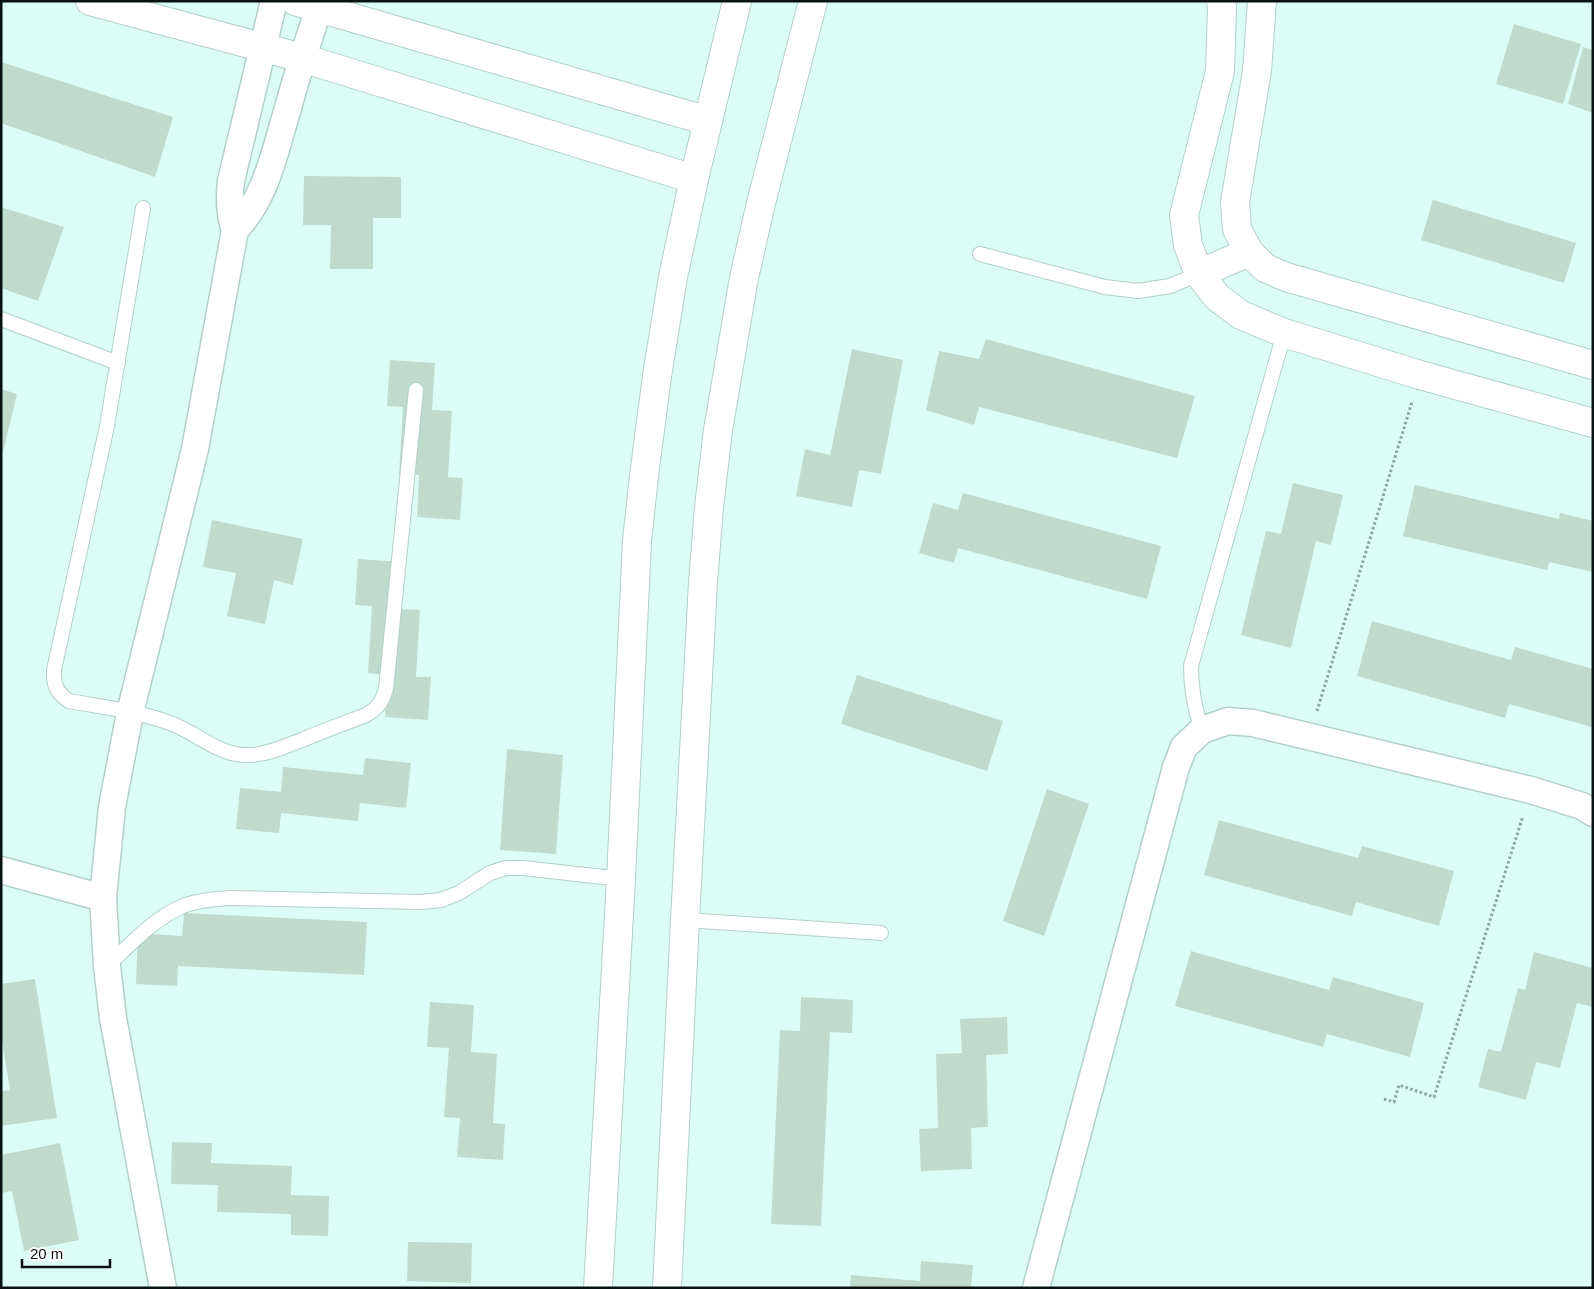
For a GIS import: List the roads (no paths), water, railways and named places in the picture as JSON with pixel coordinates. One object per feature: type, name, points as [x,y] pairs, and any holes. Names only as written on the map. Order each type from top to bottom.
[{"type":"main road","points":[[90,1],[263,46],[694,179]]},
{"type":"main road","points":[[598,1288],[621,879],[637,541],[657,376],[673,277],[694,179],[737,1]]},
{"type":"main road","points":[[667,1288],[703,583],[709,506],[718,430],[744,278],[761,203],[813,1]]},
{"type":"main road","points":[[1221,1],[1220,70],[1184,215],[1188,246],[1199,274],[1217,297],[1240,315],[1284,333],[1420,375],[1593,423]]},
{"type":"main road","points":[[1262,1],[1257,71],[1235,202],[1237,229],[1249,252],[1265,268],[1286,277],[1593,365]]},
{"type":"main road","points":[[307,5],[708,121]]},
{"type":"main road","points":[[1199,274],[1249,252]]},
{"type":"street","points":[[163,1288],[115,1027],[103,898],[112,807],[130,713],[195,449],[235,230],[231,218],[229,199],[231,181],[274,1]]},
{"type":"street","points":[[235,230],[252,208],[267,176],[302,58],[307,5]]},
{"type":"street","points":[[1036,1288],[1176,767],[1184,748],[1202,730],[1228,721],[1253,723],[1531,790],[1582,806],[1593,813]]},
{"type":"street","points":[[1,870],[103,898]]},
{"type":"lane","points":[[143,208],[107,426],[53,679],[61,696],[69,700],[151,716],[171,723],[209,745],[228,753],[250,756],[270,752],[366,715],[376,709],[383,700],[386,688],[416,390]]},
{"type":"lane","points":[[980,254],[1105,287],[1138,291],[1170,286],[1199,274]]},
{"type":"lane","points":[[1,319],[118,363]]},
{"type":"lane","points":[[1202,730],[1194,709],[1191,688],[1191,666],[1284,333]]},
{"type":"lane","points":[[108,966],[162,917],[184,906],[208,899],[421,902],[441,900],[459,893],[490,873],[506,868],[523,868],[621,879]]},
{"type":"lane","points":[[685,920],[881,933]]}]
